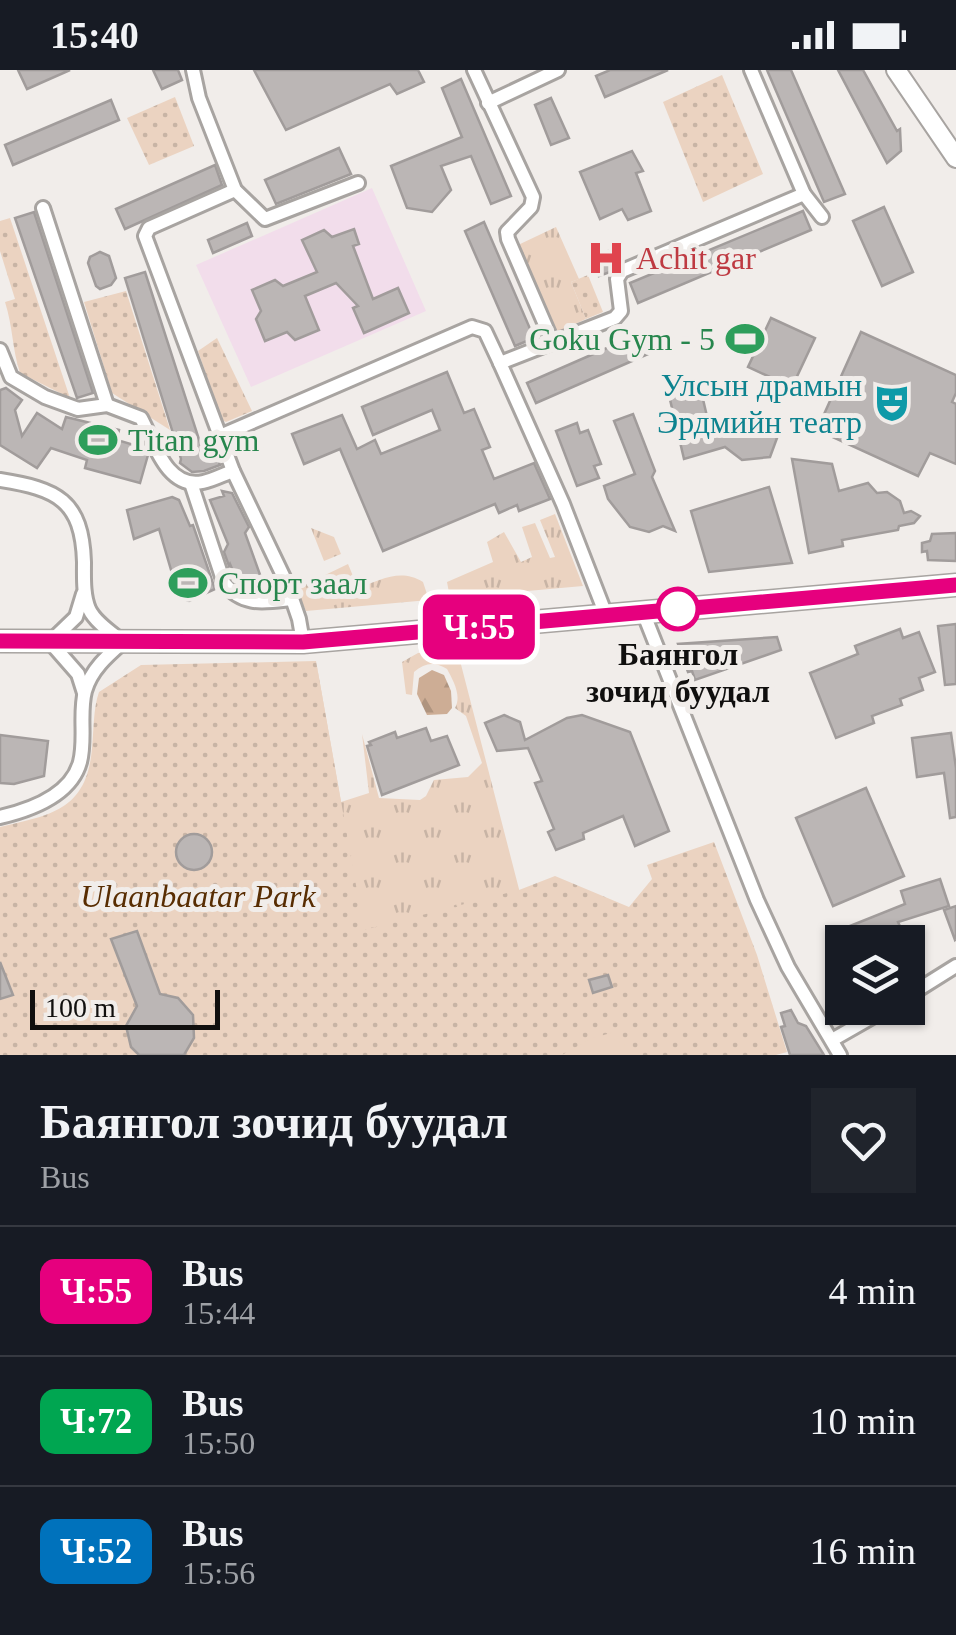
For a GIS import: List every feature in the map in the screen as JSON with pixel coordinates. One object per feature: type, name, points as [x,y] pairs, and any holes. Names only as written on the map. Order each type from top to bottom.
[{"type":"highway","points":[[0,641],[303,642],[956,585]]},
{"type":"main road","points":[[896,70],[956,158]]},
{"type":"main road","points":[[938,130],[956,118]]},
{"type":"street","points":[[193,70],[199,98],[235,190],[266,219],[358,183]]},
{"type":"street","points":[[474,70],[533,197],[531,208],[507,232],[553,344]]},
{"type":"street","points":[[488,103],[558,70]]},
{"type":"street","points":[[751,70],[804,194],[822,216]]},
{"type":"street","points":[[235,190],[148,228],[145,234],[234,471],[292,599],[303,642]]},
{"type":"street","points":[[500,363],[619,315],[616,279],[622,270],[804,194]]},
{"type":"street","points":[[43,208],[107,405]]},
{"type":"street","points":[[220,436],[478,326],[485,331],[563,504],[606,616]]},
{"type":"street","points":[[0,350],[11,377],[45,397],[78,410],[107,405],[141,418],[161,461],[178,477],[202,483],[234,471]]},
{"type":"street","points":[[0,480],[47,490],[68,503],[82,528],[84,587],[89,610],[123,642],[102,661],[84,693]]},
{"type":"street","points":[[192,483],[224,583],[232,593],[240,600],[262,603],[292,599]]},
{"type":"street","points":[[0,817],[24,811],[57,795],[80,764],[84,693],[78,674],[50,642],[76,617],[84,587]]},
{"type":"street","points":[[643,612],[757,900],[788,966],[840,1055]]},
{"type":"street","points":[[925,985],[956,966]]},
{"type":"street","points":[[832,1040],[858,1025]]},
{"type":"shaded area","points":[[372,188],[426,311],[251,387],[196,265]]},
{"type":"green space","points":[[722,75],[763,174],[703,202],[663,102]]},
{"type":"green space","points":[[175,97],[194,146],[149,165],[127,118]]},
{"type":"green space","points":[[10,218],[70,398],[20,373],[5,302],[15,299],[0,251],[0,221]]},
{"type":"green space","points":[[556,227],[579,279],[571,282],[586,319],[555,333],[518,245]]},
{"type":"green space","points":[[588,275],[603,312],[586,319],[571,282]]},
{"type":"green space","points":[[126,291],[170,430],[112,393],[84,302]]},
{"type":"green space","points":[[217,338],[252,411],[226,422],[198,351]]},
{"type":"green space","points":[[555,514],[583,586],[450,598],[447,582],[493,562],[487,542],[504,532],[521,562],[532,557],[522,527],[535,523],[550,558],[555,557],[540,520]]},
{"type":"green space","points":[[311,528],[334,537],[341,554],[324,561]]},
{"type":"green space","points":[[348,564],[358,588],[406,576],[423,582],[429,600],[306,611],[296,589]]},
{"type":"green space","points":[[457,649],[520,893],[354,941],[316,661],[341,802],[369,793],[362,734],[379,798],[420,800],[434,780],[468,777],[482,763],[466,716],[455,708],[457,693],[447,669],[434,664],[418,669],[414,672],[412,695],[406,694],[402,662],[418,653]]},
{"type":"green space","name":"Ulaanbaatar Park","points":[[316,661],[364,930],[519,890],[555,876],[629,907],[652,879],[647,865],[714,842],[757,955],[787,1052],[0,1055],[0,827],[50,813],[74,797],[83,785],[89,769],[99,692],[141,665]]},
{"type":"green space","points":[[432,670],[444,675],[451,691],[452,708],[447,714],[427,715],[417,694],[419,678]]},
{"type":"green space","points":[[614,1032],[613,1038],[628,1047],[632,1055],[562,1055],[590,1039]]},
{"type":"building","points":[[18,70],[70,70],[27,89]]},
{"type":"building","points":[[153,70],[178,70],[182,80],[162,89]]},
{"type":"building","points":[[254,70],[418,70],[424,82],[397,94],[390,84],[286,130]]},
{"type":"building","points":[[610,70],[668,70],[605,97],[596,76]]},
{"type":"building","points":[[767,70],[791,70],[845,194],[824,202]]},
{"type":"building","points":[[838,70],[863,70],[897,131],[900,129],[901,151],[887,163]]},
{"type":"building","points":[[461,79],[511,196],[491,204],[471,156],[441,166],[451,190],[432,212],[407,208],[391,166],[462,137],[442,88]]},
{"type":"building","points":[[551,98],[569,138],[551,145],[535,105]]},
{"type":"building","points":[[111,100],[119,120],[13,165],[5,145]]},
{"type":"building","points":[[339,148],[351,174],[276,204],[265,180]]},
{"type":"building","points":[[632,151],[643,171],[636,173],[651,211],[628,220],[622,209],[600,219],[580,172]]},
{"type":"building","points":[[215,165],[222,185],[125,229],[116,209]]},
{"type":"building","points":[[884,207],[913,272],[882,286],[853,221]]},
{"type":"building","points":[[803,211],[811,230],[638,303],[630,283]]},
{"type":"building","points":[[34,212],[93,393],[77,398],[15,218]]},
{"type":"building","points":[[484,222],[534,338],[515,346],[465,231]]},
{"type":"building","points":[[247,223],[252,236],[213,253],[208,240]]},
{"type":"building","points":[[354,229],[359,244],[353,246],[373,299],[398,288],[409,313],[364,333],[353,308],[358,306],[336,283],[305,296],[319,330],[295,340],[287,332],[265,341],[256,319],[261,311],[252,290],[275,280],[283,286],[317,272],[302,240],[324,230],[332,237]]},
{"type":"building","points":[[611,250],[616,263],[610,272],[599,276],[596,256]]},
{"type":"building","points":[[100,252],[109,256],[116,278],[100,289],[88,263],[90,257]]},
{"type":"building","points":[[145,272],[203,452],[215,451],[220,465],[204,471],[192,472],[180,463],[125,278]]},
{"type":"building","points":[[771,318],[815,338],[792,387],[748,367]]},
{"type":"building","name":"Улсын драмын Эрдмийн театр","points":[[861,332],[956,375],[952,402],[956,404],[956,464],[930,453],[918,476],[817,430]]},
{"type":"building","points":[[639,334],[648,354],[536,403],[527,383]]},
{"type":"building","points":[[447,372],[464,413],[474,409],[490,447],[482,450],[494,479],[534,463],[550,499],[519,511],[517,505],[499,513],[495,504],[383,551],[340,449],[304,464],[292,434],[342,415],[357,449],[375,440],[381,454],[440,430],[432,410],[373,435],[362,407]]},
{"type":"building","points":[[694,383],[698,396],[702,395],[709,425],[739,418],[761,429],[777,438],[770,457],[742,460],[725,447],[684,459],[668,391]]},
{"type":"building","points":[[6,388],[22,400],[15,410],[22,436],[37,413],[62,429],[66,417],[119,430],[117,440],[144,448],[148,455],[140,483],[85,468],[87,460],[51,448],[37,468],[0,445],[0,390]]},
{"type":"building","points":[[633,414],[655,471],[652,477],[675,531],[663,526],[649,532],[630,527],[608,499],[604,486],[635,474],[614,421]]},
{"type":"building","points":[[577,423],[580,433],[588,430],[601,464],[594,466],[599,478],[577,486],[556,431]]},
{"type":"building","points":[[792,459],[832,464],[839,491],[868,483],[877,493],[887,492],[900,501],[904,513],[911,511],[920,516],[898,530],[842,540],[843,546],[809,553]]},
{"type":"building","points":[[769,487],[792,563],[709,572],[691,511]]},
{"type":"building","points":[[222,491],[232,493],[249,527],[245,533],[263,583],[258,591],[238,583],[229,566],[224,552],[228,544],[210,500],[224,496]]},
{"type":"building","points":[[172,497],[179,500],[190,526],[193,525],[215,589],[189,601],[179,597],[159,529],[134,539],[127,510]]},
{"type":"building","points":[[956,533],[956,561],[928,560],[927,551],[922,552],[922,543],[930,541],[932,534]]},
{"type":"building","points":[[956,624],[956,684],[945,685],[938,626]]},
{"type":"building","points":[[900,629],[903,638],[919,632],[935,672],[919,678],[923,690],[900,699],[902,705],[872,716],[874,723],[836,738],[810,673],[858,654],[855,646]]},
{"type":"building","points":[[777,637],[781,650],[695,680],[678,644]]},
{"type":"building","points":[[504,715],[520,722],[525,740],[567,718],[582,715],[630,732],[669,831],[635,846],[623,816],[556,850],[548,832],[554,829],[535,783],[542,781],[528,748],[497,751],[485,723]]},
{"type":"building","points":[[426,728],[431,741],[447,736],[459,765],[382,795],[369,742],[395,732],[397,738]]},
{"type":"building","points":[[951,733],[956,817],[950,818],[944,773],[917,777],[912,738]]},
{"type":"building","points":[[0,735],[48,741],[44,776],[14,784],[0,783]]},
{"type":"building","points":[[866,788],[904,876],[833,906],[796,818]]},
{"type":"building","points":[[194,834],[207,839],[212,852],[207,865],[194,870],[181,865],[176,852],[181,839]]},
{"type":"building","points":[[940,879],[949,906],[898,922],[899,925],[852,925],[905,904],[901,891]]},
{"type":"building","points":[[956,906],[956,939],[955,940],[944,910]]},
{"type":"building","points":[[137,931],[160,994],[178,998],[193,1015],[194,1038],[184,1055],[139,1055],[131,1047],[126,1026],[137,1006],[111,939]]},
{"type":"building","points":[[0,962],[13,995],[0,999]]},
{"type":"building","points":[[608,975],[612,987],[593,993],[589,980]]},
{"type":"building","points":[[791,1010],[824,1055],[790,1055],[781,1013]]},
{"type":"bus line","name":"Ч:55","points":[[0,641],[303,642],[956,585]]},
{"type":"place","name":"Achit gar","points":[[606,258]]},
{"type":"place","name":"Goku Gym - 5","points":[[745,339]]},
{"type":"place","name":"Улсын драмын Эрдмийн театр","points":[[892,403]]},
{"type":"place","name":"Titan gym","points":[[98,440]]},
{"type":"place","name":"Спорт заал","points":[[188,583]]},
{"type":"place","name":"Баянгол зочид буудал","points":[[678,609]]}]
